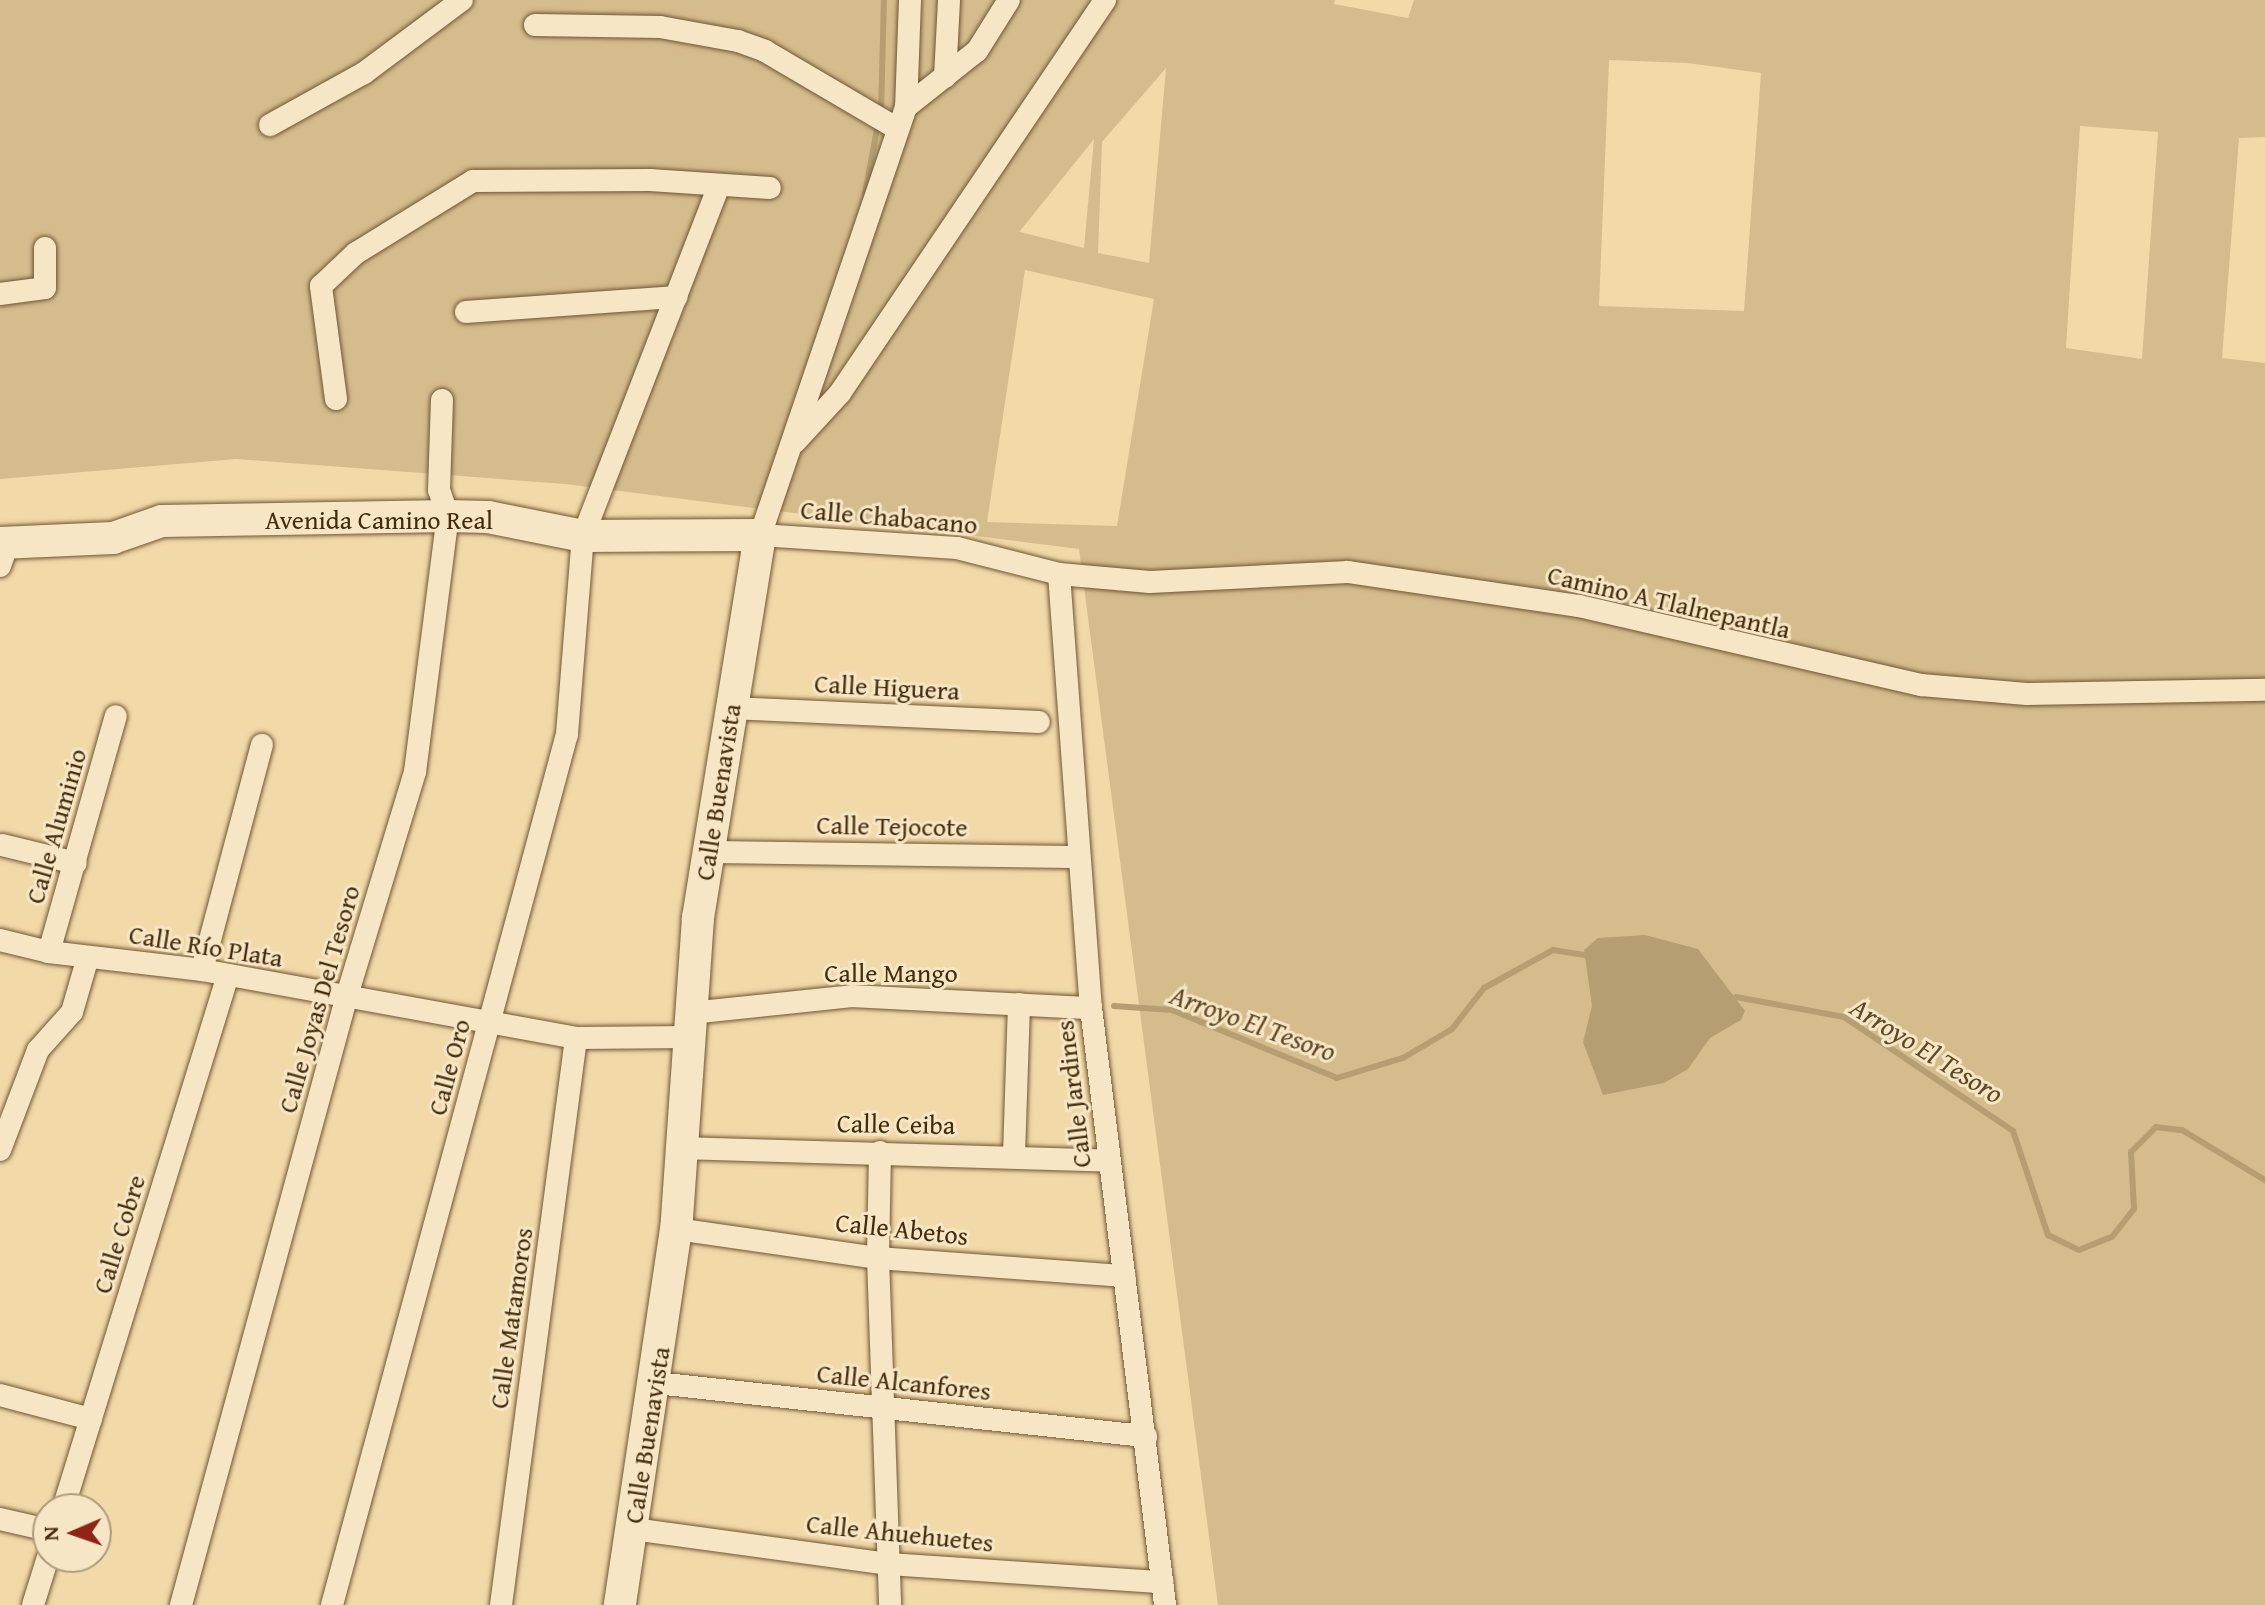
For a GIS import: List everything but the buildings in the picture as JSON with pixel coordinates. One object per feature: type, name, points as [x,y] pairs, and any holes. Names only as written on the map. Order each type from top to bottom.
[{"type":"street","points":[[270,125],[364,73],[462,0]]},
{"type":"street","name":"Calle Buenavista","points":[[620,1605],[656,1383],[676,1229],[690,1025],[707,852],[760,535],[906,107],[910,0]]},
{"type":"street","points":[[945,77],[949,0]]},
{"type":"street","points":[[906,107],[977,51],[1009,0]]},
{"type":"street","points":[[789,449],[840,393],[1105,0]]},
{"type":"street","points":[[535,25],[660,27],[738,41],[765,51],[898,129]]},
{"type":"street","points":[[336,399],[321,286],[356,253],[473,181],[650,180],[770,188]]},
{"type":"street","name":"Calle Oro","points":[[332,1605],[567,734],[583,536],[719,186]]},
{"type":"street","points":[[0,294],[45,288],[45,248]]},
{"type":"street","points":[[466,312],[676,297]]},
{"type":"street","name":"Calle Joyas Del Tesoro","points":[[181,1605],[346,999],[415,772],[448,516],[439,490],[442,400]]},
{"type":"street","name":"Avenida Camino Real","points":[[3,551],[113,538],[162,521],[448,516],[488,517],[583,536],[760,535]]},
{"type":"street","name":"Calle Chabacano","points":[[760,535],[957,548],[1059,574]]},
{"type":"street","name":"Camino A Tlalnepantla","points":[[1059,574],[1150,582],[1348,572],[1579,606],[1921,685],[2027,694],[2265,690]]},
{"type":"street","name":"Calle Jardines","points":[[1059,574],[1077,857],[1091,1008],[1165,1605]]},
{"type":"street","name":"Calle Higuera","points":[[731,708],[1039,722]]},
{"type":"street","name":"Calle Aluminio","points":[[49,952],[116,716]]},
{"type":"street","points":[[202,970],[262,745]]},
{"type":"street","points":[[2,845],[76,863]]},
{"type":"street","name":"Calle Tejocote","points":[[707,852],[1077,857]]},
{"type":"street","name":"Calle Río Plata","points":[[0,940],[49,952],[202,970],[346,999],[576,1038],[690,1025]]},
{"type":"street","points":[[0,1150],[38,1050],[72,1012],[88,957]]},
{"type":"street","name":"Calle Cobre","points":[[68,1493],[228,975]]},
{"type":"street","name":"Calle Mango","points":[[690,1025],[852,996],[1091,1008]]},
{"type":"street","points":[[1014,1155],[1019,1004]]},
{"type":"street","name":"Calle Matamoros","points":[[501,1605],[576,1038]]},
{"type":"street","name":"Calle Ceiba","points":[[682,1148],[1014,1155],[1109,1161]]},
{"type":"street","points":[[880,1152],[878,1258],[890,1605]]},
{"type":"street","name":"Calle Abetos","points":[[676,1229],[878,1258],[1124,1276]]},
{"type":"street","name":"Calle Alcanfores","points":[[656,1383],[1146,1436]]},
{"type":"street","points":[[0,1395],[91,1419]]},
{"type":"street","points":[[0,1519],[32,1526]]},
{"type":"street","name":"Calle Ahuehuetes","points":[[633,1529],[888,1564],[1162,1582]]},
{"type":"street","points":[[33,1605],[43,1573]]},
{"type":"shaded area","points":[[0,0],[1335,0],[1334,4],[1408,18],[1414,0],[2265,0],[2265,137],[2239,138],[2222,358],[2265,363],[2265,1605],[1218,1605],[1079,549],[565,484],[236,459],[0,479]],"holes":[[[1609,60],[1688,63],[1761,73],[1744,311],[1599,306]],[[1166,68],[1149,263],[1098,253],[1102,142]],[[2080,126],[2158,132],[2142,359],[2066,348]],[[1094,139],[1084,248],[1020,231]],[[1025,270],[1154,299],[1117,526],[987,522]]]},
{"type":"shaded area","points":[[1645,935],[1698,949],[1745,1011],[1741,1020],[1710,1038],[1688,1069],[1664,1083],[1603,1095],[1583,1042],[1592,1006],[1584,950],[1598,938]]},
{"type":"waterway","points":[[881,112],[884,0]]},
{"type":"waterway","points":[[865,194],[878,123]]},
{"type":"waterway","name":"Arroyo El Tesoro","points":[[1114,1006],[1172,1010],[1337,1078],[1403,1058],[1452,1029],[1484,988],[1553,950],[1592,956]]},
{"type":"waterway","name":"Arroyo El Tesoro","points":[[1736,997],[1844,1017],[2013,1131],[2048,1235],[2079,1250],[2112,1237],[2134,1209],[2131,1152],[2156,1127],[2182,1130],[2265,1180]]}]
